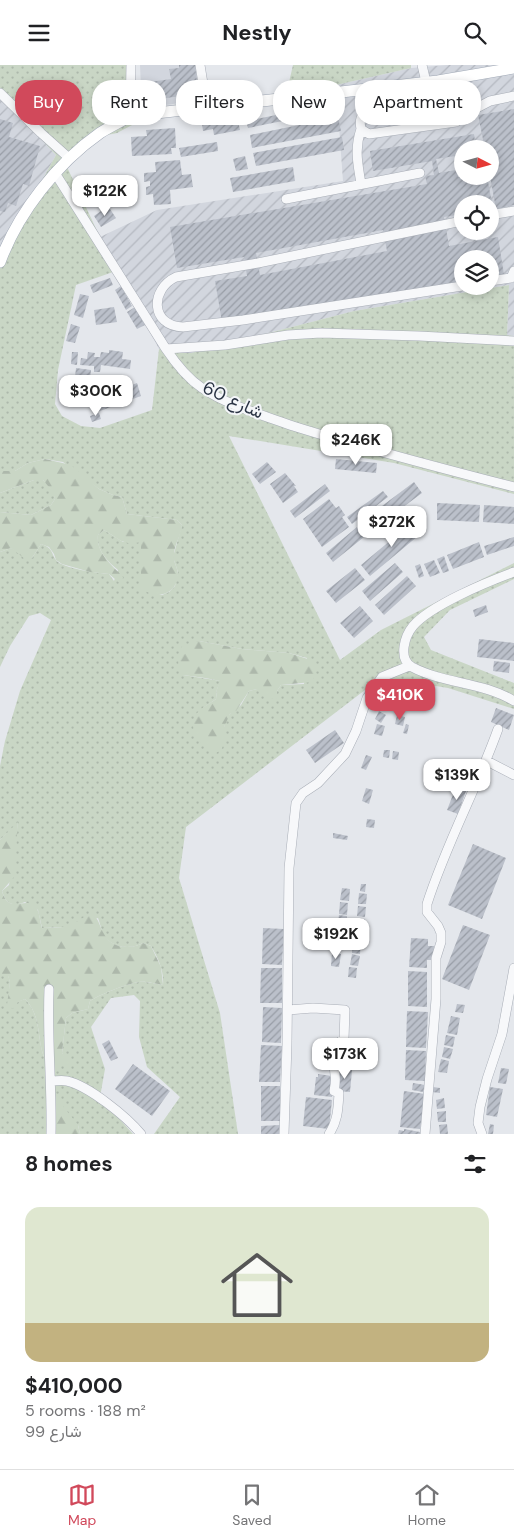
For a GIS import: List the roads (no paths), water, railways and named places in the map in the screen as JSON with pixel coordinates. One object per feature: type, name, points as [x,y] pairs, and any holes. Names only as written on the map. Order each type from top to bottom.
[{"type":"main road","points":[[438,80],[514,68]]},
{"type":"main road","points":[[263,101],[355,90]]},
{"type":"main road","points":[[0,262],[6,246],[16,229],[55,173],[102,132],[114,125]]},
{"type":"street","points":[[131,65],[131,80]]},
{"type":"street","points":[[200,65],[202,80]]},
{"type":"street","points":[[422,65],[431,80]]},
{"type":"street","points":[[0,93],[69,159]]},
{"type":"street","points":[[361,129],[369,134],[456,122],[490,101],[514,96]]},
{"type":"street","points":[[360,125],[361,129],[356,142],[356,152],[361,184]]},
{"type":"street","name":"شارع 60","points":[[55,173],[166,349],[177,365],[194,382],[214,395],[234,404],[327,437],[514,487]]},
{"type":"street","points":[[286,199],[420,173]]},
{"type":"street","points":[[499,214],[514,211]]},
{"type":"street","points":[[454,223],[258,263],[176,277],[167,281],[161,289],[157,303],[161,317],[166,323],[174,327],[183,327],[243,320],[454,286]]},
{"type":"street","points":[[499,279],[513,276]]},
{"type":"street","points":[[166,349],[225,345],[288,335],[321,333],[419,335],[514,341]]},
{"type":"street","points":[[514,572],[466,592],[426,616],[412,626],[403,651],[409,666],[443,679],[493,691],[514,701]]},
{"type":"street","points":[[284,1134],[288,1010],[289,868],[296,803],[303,793],[318,783],[344,754],[356,731],[367,697],[382,677],[409,666]]},
{"type":"street","points":[[425,1134],[436,999],[436,958],[441,942],[441,933],[427,912],[427,904],[462,815],[487,761],[498,729]]},
{"type":"street","points":[[487,761],[514,775]]},
{"type":"street","points":[[482,1134],[478,1123],[480,1107],[502,1034],[514,968]]},
{"type":"street","points":[[48,989],[52,1134]]},
{"type":"street","points":[[288,1010],[345,1010],[344,1039],[340,1041],[335,1049],[333,1067],[335,1074],[334,1091],[339,1093],[338,1111],[335,1124],[329,1134]]},
{"type":"street","points":[[51,1081],[68,1081],[82,1087],[122,1116],[142,1134]]}]
